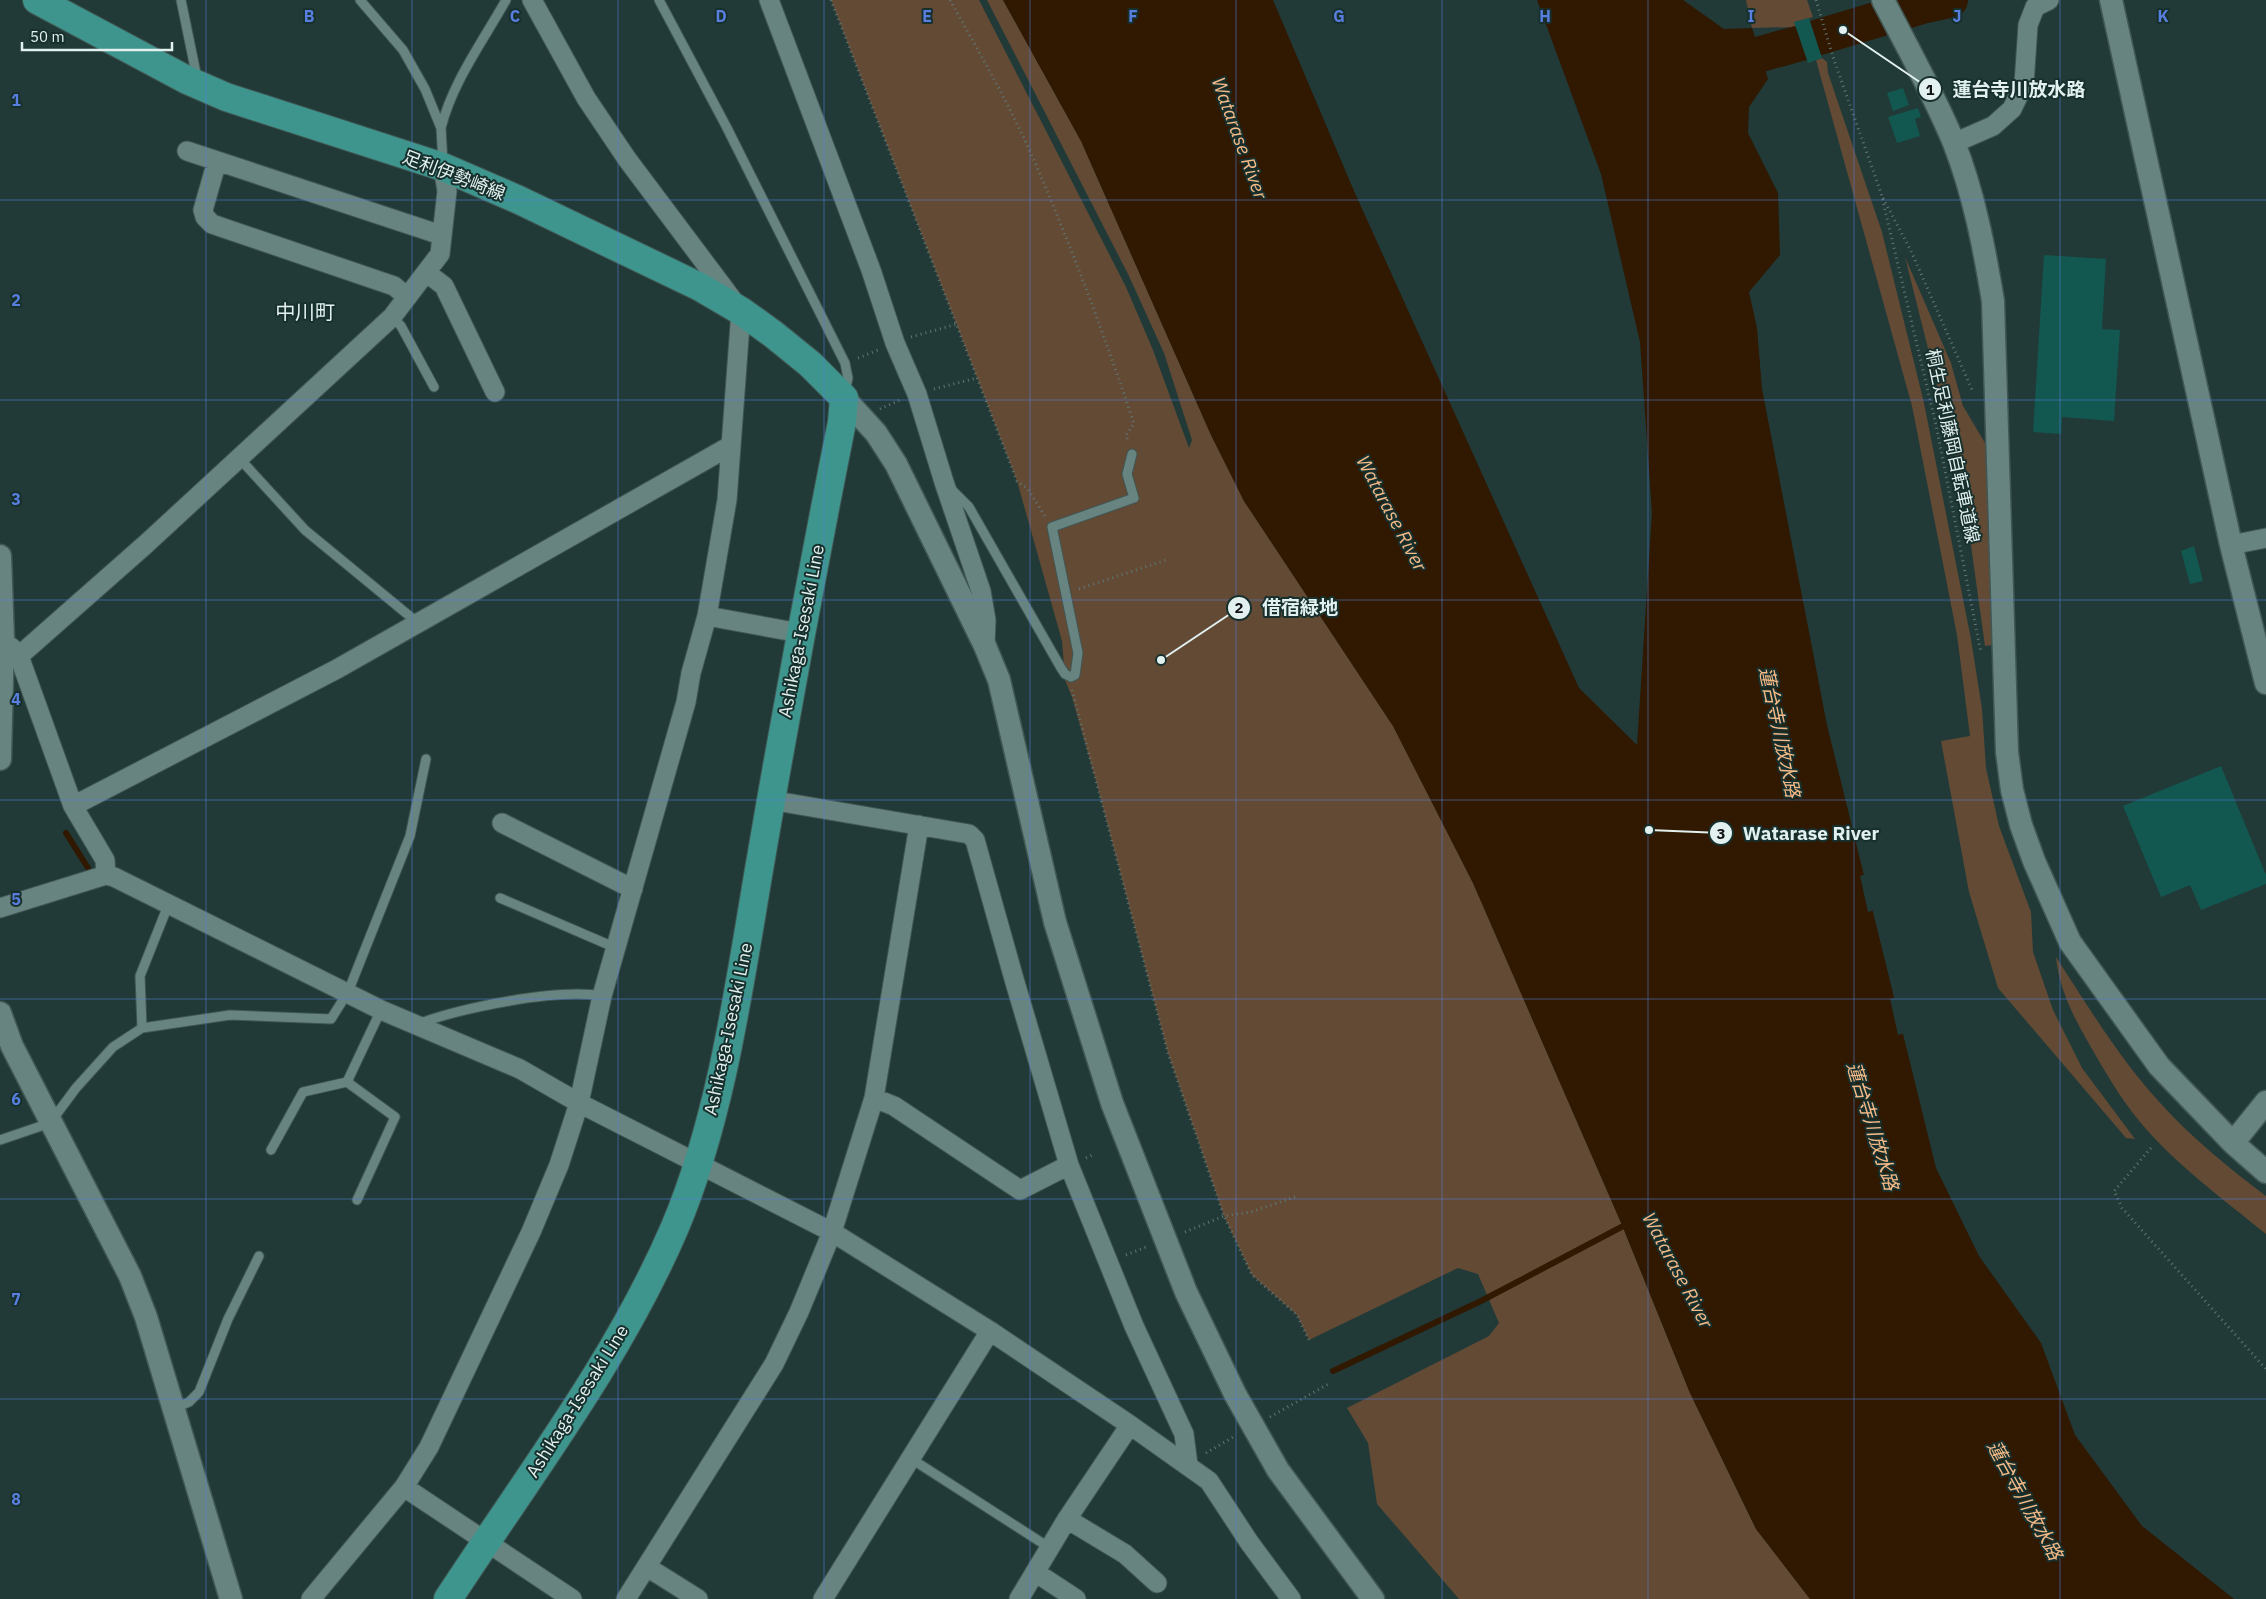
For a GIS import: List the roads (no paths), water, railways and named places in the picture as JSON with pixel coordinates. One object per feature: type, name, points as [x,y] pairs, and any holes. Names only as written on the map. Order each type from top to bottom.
[{"type":"main road","name":"足利伊勢崎線","points":[[37,0],[64,7],[198,84],[226,97],[443,167],[519,200],[656,265],[700,287],[741,311],[810,364],[844,398]]},
{"type":"main road","name":"Ashikaga-Isesaki Line","points":[[448,1599],[576,1408],[619,1337],[651,1278],[676,1224],[697,1164],[735,1010],[770,800],[800,633],[842,422],[844,398]]},
{"type":"street","points":[[310,1599],[404,1487],[429,1447],[458,1390],[531,1232],[559,1165],[579,1103],[602,996],[686,702],[691,674],[707,616],[727,500],[741,311],[622,152],[586,98],[532,0]]},
{"type":"street","points":[[769,0],[872,270],[895,343],[917,394],[944,482],[981,591],[986,620],[985,646]]},
{"type":"street","points":[[1883,0],[1954,143],[1982,235],[1993,301],[2007,752],[2012,790],[2021,825],[2034,861],[2070,942],[2159,1066],[2233,1143],[2266,1172]]},
{"type":"street","points":[[1954,143],[1994,126],[2012,109],[2024,84],[2028,25],[2035,7],[2049,0]]},
{"type":"street","points":[[2111,0],[2231,544],[2266,683]]},
{"type":"street","points":[[187,151],[441,235]]},
{"type":"street","points":[[217,161],[203,210],[205,217],[212,224],[394,286],[406,296]]},
{"type":"street","points":[[19,656],[240,459],[392,317],[406,296],[427,273],[440,254],[447,191],[443,167]]},
{"type":"street","points":[[427,273],[444,286],[495,392]]},
{"type":"street","points":[[844,398],[876,434],[896,464],[985,646],[999,680],[1064,950],[1112,1103],[1186,1292],[1235,1394],[1278,1470],[1373,1599]]},
{"type":"street","points":[[73,806],[337,669],[730,446]]},
{"type":"street","points":[[2231,544],[2266,538]]},
{"type":"street","points":[[0,556],[3,639],[0,759]]},
{"type":"street","points":[[707,616],[800,633]]},
{"type":"street","points":[[3,639],[19,656],[73,806],[105,860],[106,875]]},
{"type":"street","points":[[770,800],[968,834],[975,840],[1069,1165],[1134,1326],[1184,1434],[1188,1465]]},
{"type":"street","points":[[502,823],[633,889]]},
{"type":"street","points":[[626,1599],[774,1364],[799,1312],[832,1232],[874,1098],[919,825]]},
{"type":"street","points":[[0,908],[106,875],[169,903],[381,1010],[520,1069],[579,1103],[832,1232],[990,1331],[1188,1465],[1214,1487],[1249,1542],[1291,1599]]},
{"type":"street","points":[[0,1013],[12,1046],[130,1276],[146,1316],[175,1408],[230,1599]]},
{"type":"street","points":[[874,1098],[894,1106],[1020,1190],[1069,1165]]},
{"type":"street","points":[[2233,1143],[2266,1102]]},
{"type":"street","points":[[823,1599],[990,1331]]},
{"type":"street","points":[[1018,1599],[1067,1519],[1130,1425]]},
{"type":"street","points":[[404,1487],[572,1599]]},
{"type":"street","points":[[1067,1519],[1130,1558],[1157,1583]]},
{"type":"street","points":[[647,1568],[698,1599]]},
{"type":"street","points":[[1035,1572],[1076,1599]]},
{"type":"lane","points":[[181,0],[198,84]]},
{"type":"lane","points":[[360,0],[403,50],[425,89],[441,128]]},
{"type":"lane","points":[[443,167],[441,128],[444,112],[506,0]]},
{"type":"lane","points":[[659,0],[726,126],[845,363],[848,378],[844,398]]},
{"type":"lane","points":[[392,317],[401,326],[434,387]]},
{"type":"lane","points":[[944,482],[969,507],[1061,668],[1065,674],[1071,677],[1078,670],[1078,653],[1052,527],[1134,498],[1127,474],[1132,454]]},
{"type":"lane","points":[[240,459],[305,530],[418,623]]},
{"type":"lane","points":[[0,1140],[50,1123],[76,1088],[113,1047],[142,1028],[230,1015],[331,1018],[348,992],[410,836],[426,759]]},
{"type":"lane","points":[[500,898],[616,948]]},
{"type":"lane","points":[[142,1028],[140,976],[169,903]]},
{"type":"lane","points":[[414,1025],[436,1018],[527,999],[588,994],[602,996]]},
{"type":"lane","points":[[347,1082],[381,1010]]},
{"type":"lane","points":[[271,1150],[303,1092],[347,1082],[395,1117],[357,1200]]},
{"type":"lane","points":[[175,1408],[189,1402],[199,1392],[228,1319],[259,1256]]},
{"type":"lane","points":[[910,1458],[1050,1548]]},
{"type":"water","name":"Watarase River","points":[[1003,0],[1273,0],[1354,191],[1579,688],[1637,745],[1652,513],[1640,342],[1601,174],[1537,0],[1683,0],[1724,29],[1752,28],[1768,79],[1749,107],[1748,133],[1778,193],[1780,255],[1749,292],[1757,328],[1762,389],[1827,725],[1936,1168],[1979,1256],[2041,1343],[2075,1435],[2142,1526],[2234,1599],[1810,1599],[1756,1529],[1690,1393],[1622,1225],[1473,883],[1393,726],[1244,501],[1211,435],[1081,141]]},
{"type":"waterway","name":"蓮台寺川放水路","points":[[1920,0],[1922,6]]},
{"type":"waterway","name":"蓮台寺川放水路","points":[[1816,38],[1922,6],[1950,0]]},
{"type":"waterway","name":"蓮台寺川放水路","points":[[1717,76],[1746,59],[1801,43]]},
{"type":"waterway","points":[[66,833],[88,868]]},
{"type":"waterway","points":[[1333,1371],[1481,1301],[1629,1223]]},
{"type":"place","name":"蓮台寺川放水路","points":[[1843,30]]},
{"type":"place","name":"借宿緑地","points":[[1161,660]]},
{"type":"place","name":"Watarase River","points":[[1649,830]]},
{"type":"district","name":"中川町","points":[[305,311]]}]
